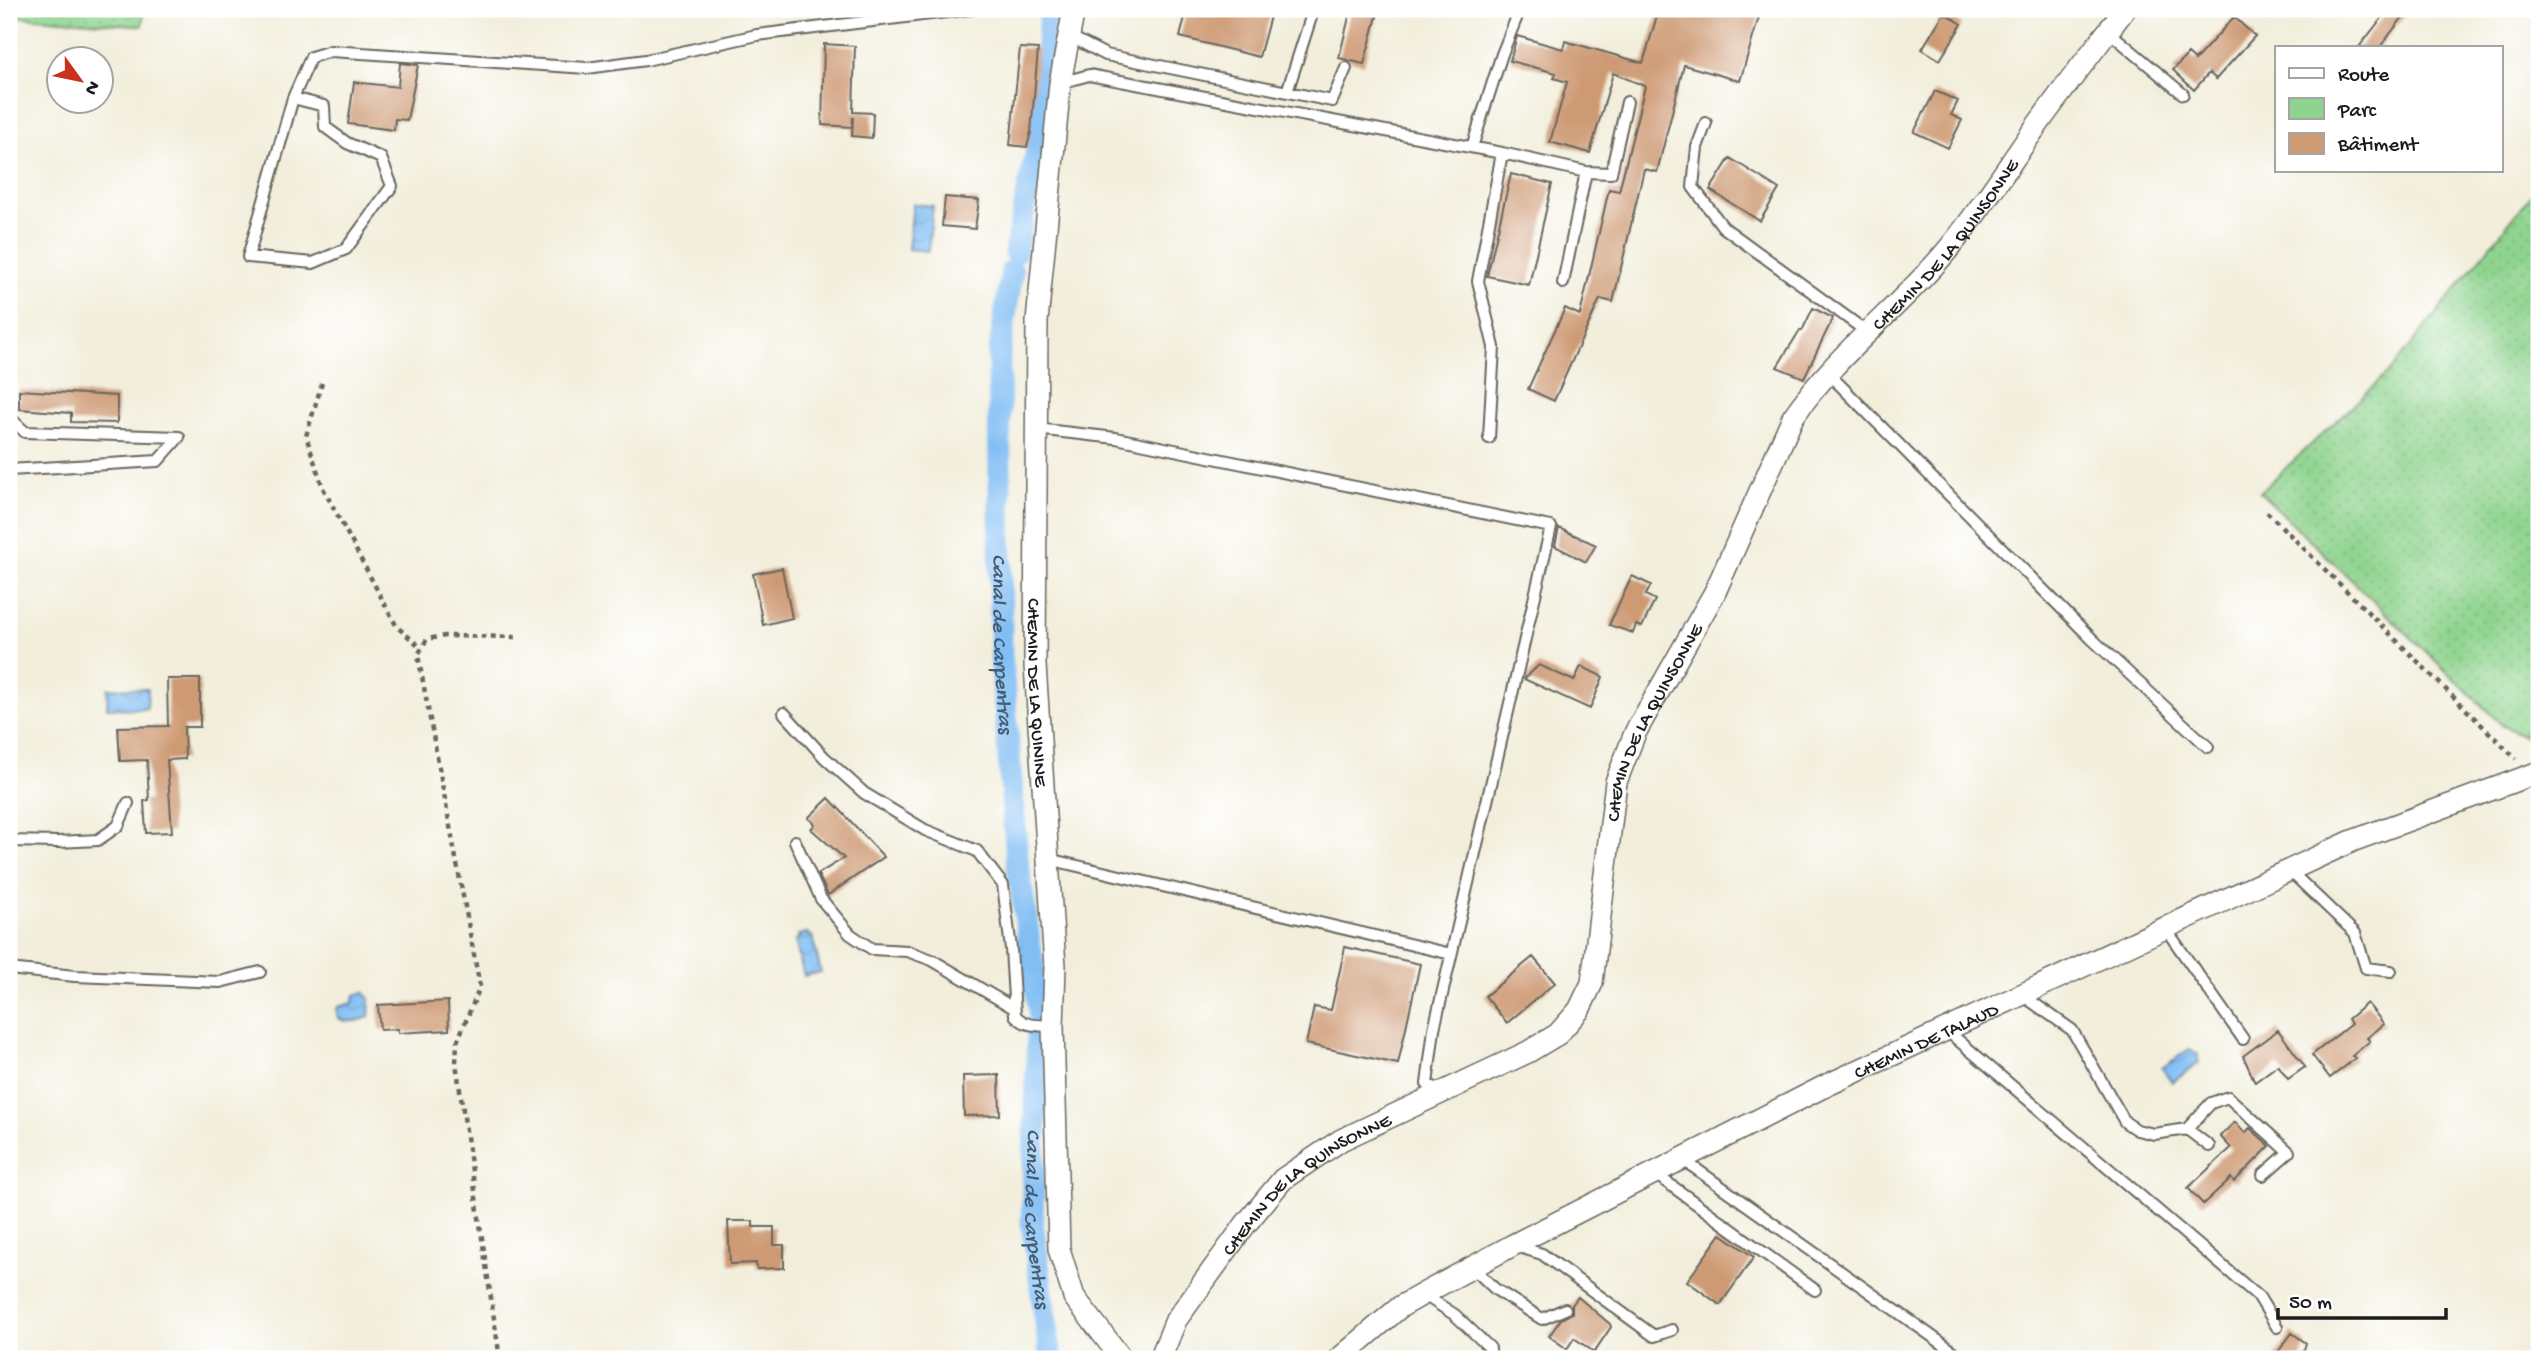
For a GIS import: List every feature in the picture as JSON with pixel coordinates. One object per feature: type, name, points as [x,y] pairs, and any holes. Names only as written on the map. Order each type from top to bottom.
[{"type":"street","name":"CHEMIN DE LA QUININE","points":[[1074,9],[1060,83],[1037,322],[1035,665],[1055,966],[1059,1249],[1074,1297],[1122,1359]]},
{"type":"street","name":"CHEMIN DE LA QUINSONNE","points":[[1160,1359],[1177,1320],[1245,1225],[1283,1179],[1341,1140],[1528,1052],[1558,1034],[1579,1010],[1592,983],[1616,782],[1635,733],[1720,582],[1793,417],[1827,372],[1928,274],[1959,237],[2038,123],[2125,9]]},
{"type":"street","name":"CHEMIN DE TALAUD","points":[[1339,1359],[1400,1307],[1423,1294],[1513,1245],[1821,1088],[2352,841],[2535,773]]},
{"type":"lane","points":[[293,97],[324,106],[325,127],[347,143],[381,158],[392,186],[346,249],[313,263],[248,257],[293,97],[312,57],[331,51],[587,68],[646,60],[757,36],[972,9]]},
{"type":"lane","points":[[1472,147],[1502,54],[1520,9]]},
{"type":"lane","points":[[1287,92],[1313,10]]},
{"type":"lane","points":[[2108,31],[2183,94]]},
{"type":"lane","points":[[1069,36],[1106,55],[1332,101],[1346,68]]},
{"type":"lane","points":[[1060,83],[1089,75],[1472,147],[1586,172],[1611,173],[1627,102]]},
{"type":"lane","points":[[1706,124],[1697,147],[1693,187],[1723,227],[1867,332]]},
{"type":"lane","points":[[1489,438],[1494,347],[1478,281],[1502,153]]},
{"type":"lane","points":[[1563,283],[1586,172]]},
{"type":"lane","points":[[1827,372],[2093,640],[2208,747]]},
{"type":"lane","points":[[9,417],[24,432],[179,437],[158,461],[9,470]]},
{"type":"lane","points":[[1036,429],[1115,438],[1551,527],[1434,1030],[1427,1084],[1444,1092]]},
{"type":"lane","points":[[784,713],[824,757],[864,793],[925,830],[977,851],[1003,885],[1011,949],[1012,1007],[1020,1022],[1027,1025],[1054,1026]]},
{"type":"lane","points":[[9,841],[98,840],[118,826],[128,803]]},
{"type":"lane","points":[[796,841],[821,899],[850,934],[872,949],[907,951],[932,960],[1012,1007]]},
{"type":"lane","points":[[1048,859],[1451,954]]},
{"type":"lane","points":[[2290,871],[2355,933],[2366,968],[2391,971]]},
{"type":"lane","points":[[2166,929],[2243,1039]]},
{"type":"lane","points":[[9,969],[75,976],[220,982],[260,972]]},
{"type":"lane","points":[[2022,995],[2073,1030],[2125,1122],[2137,1130],[2154,1134],[2187,1129],[2211,1104],[2228,1097],[2289,1152],[2263,1175]]},
{"type":"lane","points":[[1945,1029],[2259,1297],[2277,1327]]},
{"type":"lane","points":[[2187,1129],[2209,1146]]},
{"type":"lane","points":[[1682,1159],[1964,1359]]},
{"type":"lane","points":[[1654,1173],[1815,1290]]},
{"type":"lane","points":[[1513,1245],[1542,1254],[1654,1336],[1672,1330]]},
{"type":"lane","points":[[1472,1267],[1495,1289],[1542,1319],[1565,1309]]},
{"type":"lane","points":[[1423,1294],[1455,1315],[1490,1348],[1490,1359]]},
{"type":"path","points":[[322,383],[306,436],[323,488],[397,627],[422,648]]},
{"type":"path","points":[[2267,512],[2535,773]]},
{"type":"path","points":[[499,1359],[456,1063],[457,1042],[481,987],[418,655],[427,639],[445,636],[520,637]]},
{"type":"green space","points":[[9,9],[144,9],[142,26],[9,16]]},
{"type":"green space","points":[[2539,185],[2539,743],[2503,726],[2260,492],[2391,370]]},
{"type":"water","points":[[913,204],[933,206],[928,251],[908,249]]},
{"type":"water","points":[[108,688],[148,689],[147,709],[107,708]]},
{"type":"water","points":[[808,933],[809,937],[812,936],[821,972],[804,976],[795,940],[799,939],[798,935]]},
{"type":"water","points":[[364,992],[370,1000],[369,1017],[346,1021],[338,1017],[338,1007],[353,1003],[355,995]]},
{"type":"water","points":[[2190,1049],[2198,1054],[2199,1063],[2172,1082],[2162,1068]]},
{"type":"building","points":[[1187,9],[1272,9],[1259,57],[1180,37]]},
{"type":"building","points":[[1351,9],[1379,9],[1364,64],[1339,58]]},
{"type":"building","points":[[1659,9],[1730,9],[1759,17],[1740,81],[1684,65],[1657,172],[1644,169],[1613,302],[1600,299],[1554,401],[1528,389],[1565,308],[1580,315],[1609,189],[1619,191],[1645,86],[1613,73],[1590,153],[1550,142],[1567,82],[1554,78],[1556,73],[1510,61],[1517,36],[1563,49],[1565,41],[1643,63]]},
{"type":"building","points":[[2389,9],[2409,9],[2381,46],[2360,46]]},
{"type":"building","points":[[1944,13],[1962,24],[1940,60],[1922,49]]},
{"type":"building","points":[[2234,17],[2255,36],[2216,79],[2209,73],[2194,90],[2173,70],[2188,54],[2195,60]]},
{"type":"building","points":[[824,44],[855,46],[853,112],[873,113],[872,138],[852,136],[853,117],[852,127],[822,125]]},
{"type":"building","points":[[1020,48],[1038,49],[1031,132],[1027,147],[1010,145]]},
{"type":"building","points":[[400,63],[418,65],[407,120],[395,119],[394,130],[348,124],[354,82],[398,87]]},
{"type":"building","points":[[1935,91],[1958,101],[1951,115],[1962,120],[1948,148],[1914,132]]},
{"type":"building","points":[[1730,158],[1779,189],[1760,221],[1710,190]]},
{"type":"building","points":[[1511,174],[1552,184],[1529,285],[1487,276]]},
{"type":"building","points":[[945,197],[979,200],[975,229],[942,226]]},
{"type":"building","points":[[1813,308],[1833,318],[1804,378],[1777,367],[1800,330],[1802,331]]},
{"type":"building","points":[[19,390],[117,396],[117,423],[71,422],[71,413],[19,409]]},
{"type":"building","points":[[1559,528],[1596,545],[1586,562],[1555,546]]},
{"type":"building","points":[[782,568],[792,618],[763,625],[753,574]]},
{"type":"building","points":[[1632,576],[1651,585],[1646,595],[1655,600],[1642,627],[1636,625],[1633,633],[1609,625]]},
{"type":"building","points":[[1539,665],[1574,681],[1581,666],[1603,677],[1590,709],[1524,679]]},
{"type":"building","points":[[167,679],[200,679],[200,727],[184,727],[185,759],[167,760],[172,832],[146,833],[144,801],[149,800],[147,760],[120,761],[118,727],[168,726]]},
{"type":"building","points":[[829,798],[884,857],[828,895],[818,874],[844,858],[811,829],[815,824],[808,818]]},
{"type":"building","points":[[1345,947],[1420,964],[1398,1064],[1306,1044],[1314,1007],[1331,1010]]},
{"type":"building","points":[[1533,957],[1555,983],[1507,1023],[1485,996]]},
{"type":"building","points":[[448,1001],[449,1030],[398,1033],[398,1029],[380,1030],[378,1005]]},
{"type":"building","points":[[2367,1003],[2384,1024],[2367,1038],[2370,1041],[2352,1056],[2356,1058],[2330,1078],[2312,1055],[2351,1024],[2348,1019]]},
{"type":"building","points":[[2278,1030],[2305,1067],[2288,1079],[2278,1065],[2255,1082],[2243,1056]]},
{"type":"building","points":[[999,1075],[1000,1115],[964,1116],[963,1076]]},
{"type":"building","points":[[2235,1122],[2245,1133],[2250,1128],[2270,1146],[2234,1182],[2231,1178],[2203,1204],[2188,1188],[2231,1148],[2220,1136]]},
{"type":"building","points":[[728,1221],[753,1221],[753,1227],[774,1227],[774,1245],[784,1245],[784,1268],[757,1269],[756,1263],[730,1264]]},
{"type":"building","points":[[1721,1234],[1754,1257],[1720,1305],[1687,1281]]},
{"type":"building","points":[[1578,1297],[1611,1327],[1594,1352],[1574,1338],[1567,1349],[1549,1336],[1561,1319],[1572,1313],[1572,1305]]},
{"type":"building","points":[[2292,1333],[2306,1343],[2301,1359],[2273,1359]]},
{"type":"waterway","name":"Canal de Carpentras","points":[[1015,252],[1039,141],[1050,15]]},
{"type":"waterway","name":"Canal de Carpentras","points":[[1012,271],[999,356],[1001,653],[1017,859],[1040,1015]]},
{"type":"waterway","name":"Canal de Carpentras","points":[[1038,1033],[1032,1222],[1051,1359]]}]
